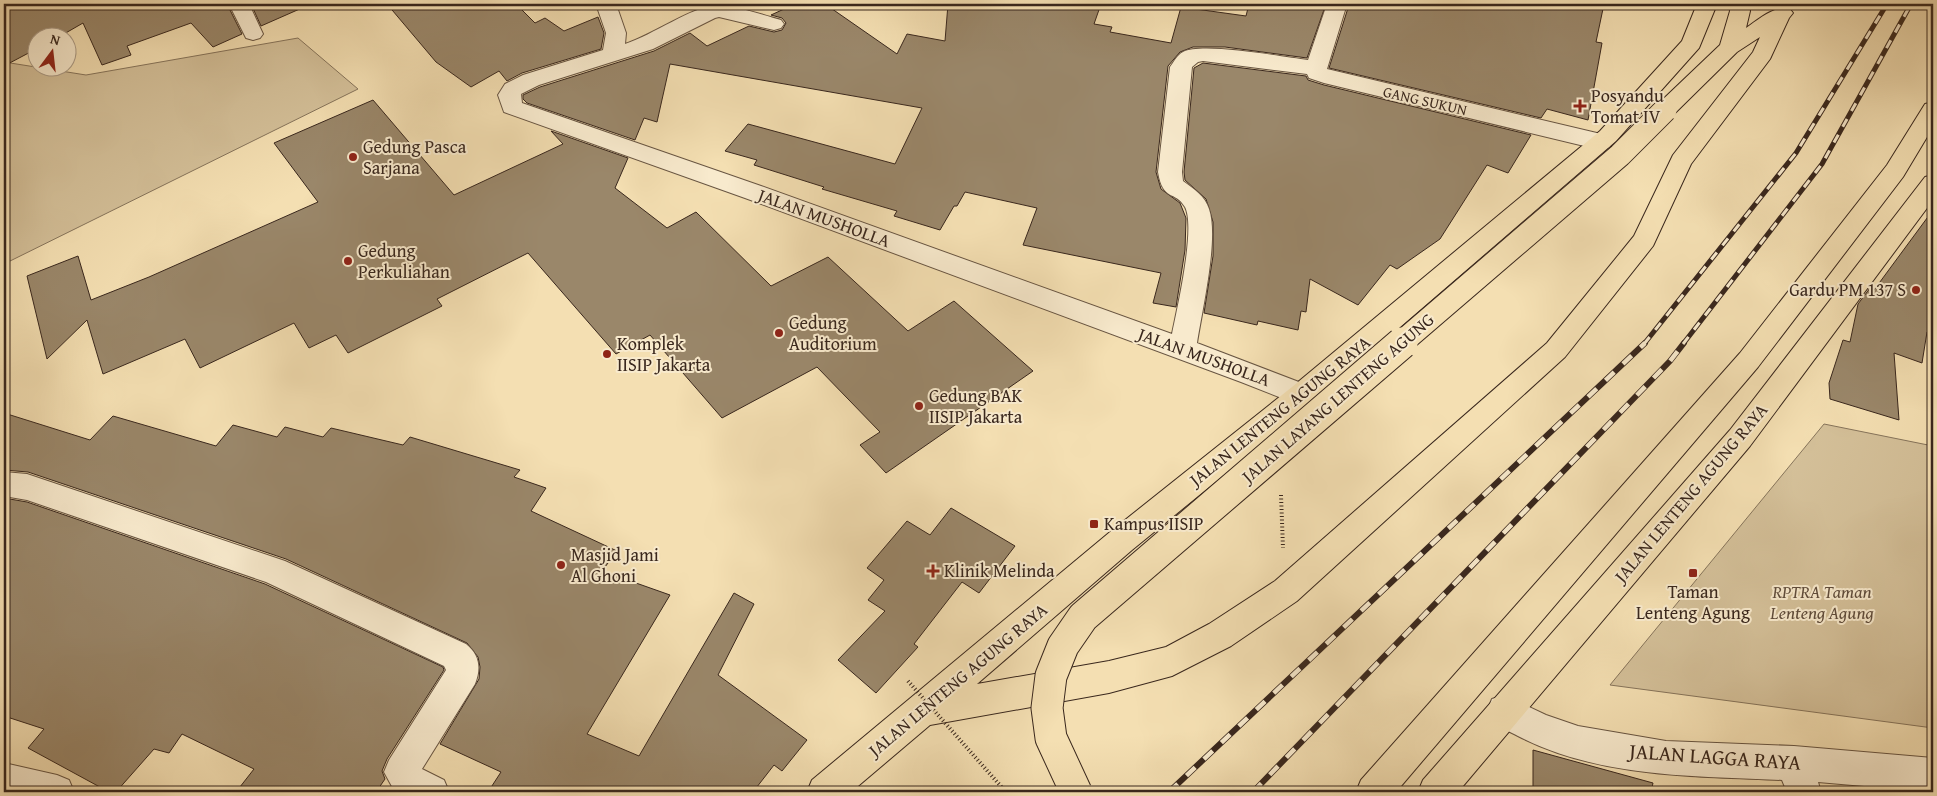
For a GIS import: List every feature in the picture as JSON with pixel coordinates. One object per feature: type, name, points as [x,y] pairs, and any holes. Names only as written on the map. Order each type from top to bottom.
[{"type":"main road","name":"JALAN LENTENG AGUNG RAYA","points":[[824,792],[1121,541],[1302,395],[1604,139],[1692,43],[1707,4]]},
{"type":"main road","points":[[1730,47],[1740,11],[1739,4]]},
{"type":"main road","points":[[1730,47],[1787,9]]},
{"type":"main road","points":[[923,710],[1109,677],[1172,661],[1220,635],[1286,591],[1556,350],[1644,240],[1681,161],[1763,54],[1787,9]]},
{"type":"main road","name":"JALAN LAYANG LENTENG AGUNG","points":[[1076,792],[1051,738],[1047,708],[1051,676],[1063,646],[1083,617],[1620,155],[1730,47]]},
{"type":"main road","points":[[1373,792],[1749,360],[1895,171],[1933,109]]},
{"type":"main road","name":"JALAN LENTENG AGUNG RAYA","points":[[1434,792],[1740,438],[1933,183]]},
{"type":"street","points":[[239,4],[253,34]]},
{"type":"street","points":[[606,4],[616,33],[613,55],[646,44],[709,13],[719,11],[774,24]]},
{"type":"street","points":[[1183,349],[1199,248],[1200,223],[1198,210],[1194,203],[1189,196],[1172,185],[1170,172],[1182,67],[1186,59],[1193,55],[1203,54],[1316,68],[1336,7]]},
{"type":"street","name":"JALAN MUSHOLLA","points":[[613,55],[532,80],[513,89],[509,95],[512,107],[1183,349],[1302,395]]},
{"type":"street","name":"GANG SUKUN","points":[[1316,68],[1317,73],[1324,76],[1604,139]]},
{"type":"street","points":[[4,484],[27,487],[274,571],[455,655],[462,661],[462,673],[401,772],[407,780],[432,792]]},
{"type":"street","name":"JALAN LAGGA RAYA","points":[[1504,710],[1539,729],[1578,743],[1666,758],[1799,778],[1933,775]]},
{"type":"street","points":[[4,780],[50,792]]},
{"type":"path","points":[[908,681],[1006,792]]},
{"type":"green space","points":[[298,38],[358,89],[4,264],[4,62],[28,66],[28,78],[78,78],[78,74],[86,75]]},
{"type":"green space","name":"RPTRA Taman Lenteng Agung","points":[[1824,424],[1933,446],[1933,728],[1610,685]]},
{"type":"building","points":[[4,4],[227,4],[242,34],[213,47],[191,23],[127,46],[131,55],[102,65],[83,23],[74,28],[28,28],[28,53],[4,66]]},
{"type":"building","points":[[251,4],[311,4],[261,26]]},
{"type":"building","points":[[387,4],[516,4],[535,23],[545,18],[564,31],[598,17],[604,33],[601,49],[522,73],[507,81],[499,71],[471,87],[436,62]]},
{"type":"building","points":[[795,4],[825,4],[897,54],[907,34],[945,41],[948,4],[1101,4],[1094,24],[1112,27],[1110,32],[1171,43],[1181,7],[1246,16],[1249,4],[1326,4],[1307,58],[1225,47],[1193,47],[1180,52],[1168,66],[1156,172],[1161,189],[1180,203],[1186,218],[1185,250],[1176,307],[1153,303],[1161,273],[1023,245],[1037,208],[965,192],[940,230],[894,216],[897,211],[822,189],[824,187],[754,165],[757,160],[725,151],[748,124],[895,164],[922,108],[670,64],[657,122],[644,118],[635,140],[527,103],[523,99],[523,95],[540,87],[654,51],[690,33],[707,46],[749,26],[774,32],[782,30],[786,23],[782,18],[771,15]]},
{"type":"building","points":[[1346,4],[1604,4],[1596,42],[1602,43],[1588,120],[1547,109],[1541,118],[1329,68],[1348,8]]},
{"type":"building","points":[[1203,63],[1306,76],[1308,80],[1324,85],[1531,135],[1508,173],[1487,165],[1440,239],[1397,269],[1390,265],[1358,305],[1310,279],[1306,312],[1301,311],[1298,330],[1258,321],[1257,325],[1204,313],[1213,256],[1213,222],[1206,199],[1185,180],[1184,172],[1194,68]]},
{"type":"building","points":[[373,100],[454,195],[563,144],[551,131],[628,158],[615,188],[667,228],[696,212],[771,286],[828,257],[908,331],[954,301],[1033,371],[886,473],[860,445],[880,432],[817,367],[722,418],[650,335],[616,354],[528,253],[437,299],[442,306],[348,353],[336,335],[309,348],[294,323],[200,368],[185,339],[103,374],[87,320],[47,359],[27,276],[78,256],[91,300],[149,277],[318,202],[274,143]]},
{"type":"building","points":[[1933,210],[1933,334],[1927,332],[1922,363],[1894,353],[1899,420],[1830,399],[1829,383],[1843,340],[1850,342],[1858,304],[1870,288],[1874,290]]},
{"type":"building","points":[[4,413],[90,440],[113,416],[216,446],[233,425],[277,437],[285,427],[323,437],[331,428],[403,445],[410,437],[520,470],[514,477],[546,488],[531,511],[617,551],[602,571],[670,595],[587,734],[639,756],[734,593],[754,604],[718,675],[807,740],[782,771],[774,765],[753,792],[488,792],[501,772],[440,744],[479,679],[480,667],[478,657],[467,643],[286,559],[28,472],[4,470]]},
{"type":"building","points":[[4,498],[27,502],[265,584],[443,667],[444,670],[387,759],[382,771],[385,779],[376,792],[236,792],[254,769],[182,734],[169,753],[154,749],[116,792],[109,792],[28,748],[44,729],[4,716]]},
{"type":"building","name":"Klinik Melinda","points":[[951,508],[1015,546],[979,593],[962,582],[914,644],[918,647],[876,693],[838,660],[885,611],[868,600],[884,580],[867,568],[907,521],[930,535]]},
{"type":"building","points":[[1533,750],[1653,783],[1651,792],[1533,792]]},
{"type":"railway","points":[[1644,344],[1796,153],[1887,4]]},
{"type":"railway","points":[[1683,344],[1822,164],[1911,4]]},
{"type":"railway","points":[[1253,792],[1670,361],[1684,343]]},
{"type":"railway","points":[[1169,792],[1644,344]]},
{"type":"place","name":"Posyandu Tomat IV","points":[[1580,106]]},
{"type":"place","name":"Gedung Pasca Sarjana","points":[[353,157]]},
{"type":"place","name":"Gedung Perkuliahan","points":[[348,261]]},
{"type":"place","name":"Gardu PM 137 S","points":[[1916,290]]},
{"type":"place","name":"Gedung Auditorium","points":[[779,333]]},
{"type":"place","name":"Komplek IISIP Jakarta","points":[[607,354]]},
{"type":"place","name":"Gedung BAK IISIP Jakarta","points":[[919,406]]},
{"type":"place","name":"Kampus IISIP","points":[[1094,524]]},
{"type":"place","name":"Masjid Jami Al Ghoni","points":[[561,565]]},
{"type":"place","name":"Klinik Melinda","points":[[933,571]]},
{"type":"place","name":"Taman Lenteng Agung","points":[[1693,573]]}]
